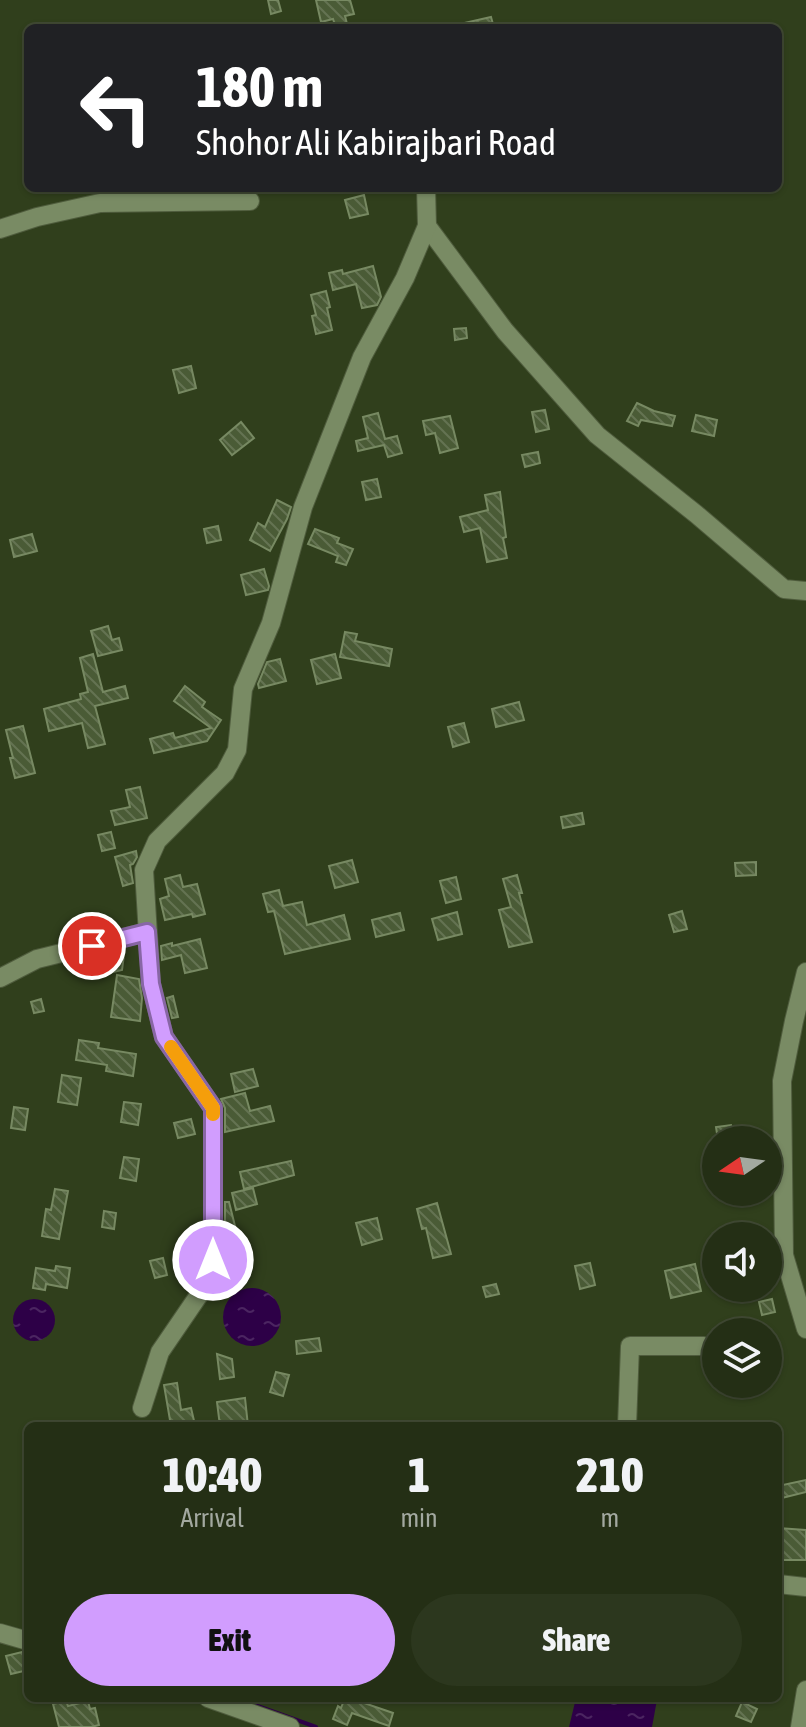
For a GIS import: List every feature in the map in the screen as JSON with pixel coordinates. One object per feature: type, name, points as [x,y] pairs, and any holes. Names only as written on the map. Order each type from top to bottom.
[{"type":"street","points":[[142,1408],[160,1352],[201,1292],[213,1260],[213,1108],[164,1037],[151,984],[144,870],[157,841],[225,773],[237,750],[243,689],[271,623],[303,507],[362,357],[405,278],[427,226],[426,192]]},
{"type":"street","points":[[0,229],[100,203],[250,201]]},
{"type":"street","points":[[427,226],[505,331],[597,435],[784,589],[806,591]]},
{"type":"street","points":[[0,978],[37,959],[147,932]]},
{"type":"street","points":[[806,972],[782,1081],[784,1255],[806,1329]]},
{"type":"street","points":[[627,1422],[630,1346],[702,1346]]},
{"type":"street","points":[[782,1584],[806,1587]]},
{"type":"street","points":[[0,1633],[24,1640]]},
{"type":"street","points":[[800,1727],[806,1690]]},
{"type":"street","points":[[219,1702],[290,1727]]},
{"type":"water","points":[[252,1288],[272,1297],[281,1317],[272,1337],[252,1346],[232,1337],[223,1317],[232,1297]]},
{"type":"water","points":[[34,1299],[49,1305],[55,1320],[49,1335],[34,1341],[19,1335],[13,1320],[19,1305]]},
{"type":"water","points":[[575,1702],[657,1702],[652,1727],[569,1727]]},
{"type":"building","points":[[268,0],[278,0],[281,11],[271,14]]},
{"type":"building","points":[[316,0],[350,0],[354,14],[345,16],[347,24],[335,24],[333,19],[321,22]]},
{"type":"building","points":[[491,17],[493,24],[460,24]]},
{"type":"building","points":[[364,195],[368,214],[350,218],[345,200]]},
{"type":"building","points":[[373,266],[381,297],[377,305],[362,308],[356,284],[333,290],[329,273],[342,270],[343,274]]},
{"type":"building","points":[[326,291],[332,330],[316,334],[312,316],[316,315],[311,295]]},
{"type":"building","points":[[466,328],[467,338],[455,340],[454,329]]},
{"type":"building","points":[[191,366],[196,388],[179,393],[173,370]]},
{"type":"building","points":[[637,403],[675,416],[672,426],[641,420],[638,426],[627,421]]},
{"type":"building","points":[[545,410],[549,429],[536,432],[532,412]]},
{"type":"building","points":[[378,413],[385,439],[397,436],[402,453],[388,457],[384,445],[358,451],[356,441],[368,438],[363,417]]},
{"type":"building","points":[[696,415],[717,420],[714,436],[692,431]]},
{"type":"building","points":[[450,416],[458,448],[440,453],[435,433],[426,435],[423,421]]},
{"type":"building","points":[[241,422],[254,438],[232,455],[220,440]]},
{"type":"building","points":[[538,452],[540,463],[525,467],[522,455]]},
{"type":"building","points":[[377,479],[381,497],[366,500],[362,482]]},
{"type":"building","points":[[500,492],[507,558],[487,562],[480,528],[464,532],[460,517],[488,510],[485,495]]},
{"type":"building","points":[[277,500],[291,507],[270,551],[250,540],[258,523],[265,527]]},
{"type":"building","points":[[218,526],[221,540],[207,543],[204,529]]},
{"type":"building","points":[[315,529],[339,538],[337,543],[353,549],[346,565],[336,562],[338,556],[308,544]]},
{"type":"building","points":[[32,534],[37,551],[14,557],[10,540]]},
{"type":"building","points":[[264,569],[268,590],[246,595],[241,575]]},
{"type":"building","points":[[108,626],[112,640],[119,638],[122,650],[98,656],[91,631]]},
{"type":"building","points":[[345,632],[357,634],[355,641],[392,649],[389,666],[340,657]]},
{"type":"building","points":[[93,654],[103,692],[125,686],[128,698],[95,706],[105,744],[88,748],[82,723],[49,731],[44,709],[81,699],[80,694],[88,692],[80,658]]},
{"type":"building","points":[[335,654],[341,678],[317,684],[311,660]]},
{"type":"building","points":[[280,659],[286,681],[259,688],[267,662]]},
{"type":"building","points":[[185,686],[205,702],[202,707],[221,720],[207,741],[154,753],[150,739],[173,733],[175,738],[211,728],[174,701]]},
{"type":"building","points":[[519,702],[524,720],[496,727],[492,709]]},
{"type":"building","points":[[464,723],[469,742],[453,747],[448,727]]},
{"type":"building","points":[[23,726],[35,773],[15,778],[6,730]]},
{"type":"building","points":[[140,787],[147,818],[115,825],[111,811],[130,807],[126,790]]},
{"type":"building","points":[[582,813],[584,824],[563,828],[561,817]]},
{"type":"building","points":[[111,832],[115,848],[102,851],[98,835]]},
{"type":"building","points":[[136,851],[137,857],[130,865],[133,883],[123,886],[115,857]]},
{"type":"building","points":[[352,860],[358,882],[335,888],[329,866]]},
{"type":"building","points":[[756,862],[756,875],[736,876],[735,863]]},
{"type":"building","points":[[180,875],[183,887],[197,884],[205,914],[165,920],[160,899],[169,896],[165,879]]},
{"type":"building","points":[[517,875],[532,942],[509,947],[499,910],[511,907],[503,879]]},
{"type":"building","points":[[456,877],[461,899],[446,903],[440,881]]},
{"type":"building","points":[[279,890],[283,906],[302,902],[307,925],[344,915],[350,939],[285,954],[274,911],[268,912],[263,894]]},
{"type":"building","points":[[682,911],[687,929],[674,932],[669,915]]},
{"type":"building","points":[[457,912],[462,934],[438,940],[432,919]]},
{"type":"building","points":[[400,913],[404,930],[376,937],[372,920]]},
{"type":"building","points":[[200,939],[207,968],[185,973],[181,955],[162,960],[161,946]]},
{"type":"building","points":[[104,955],[124,955],[122,970],[101,975]]},
{"type":"building","points":[[117,975],[139,979],[142,998],[140,1021],[111,1017]]},
{"type":"building","points":[[173,996],[178,1017],[172,1018],[167,998]]},
{"type":"building","points":[[41,999],[44,1011],[34,1013],[31,1002]]},
{"type":"building","points":[[79,1040],[99,1043],[98,1048],[136,1054],[133,1076],[106,1071],[107,1065],[76,1060]]},
{"type":"building","points":[[253,1069],[258,1086],[235,1092],[231,1074]]},
{"type":"building","points":[[62,1075],[81,1078],[77,1105],[58,1102]]},
{"type":"building","points":[[245,1093],[250,1111],[270,1106],[274,1121],[225,1132],[225,1108],[221,1099]]},
{"type":"building","points":[[124,1102],[141,1104],[138,1125],[121,1122]]},
{"type":"building","points":[[14,1107],[28,1109],[25,1130],[11,1128]]},
{"type":"building","points":[[191,1119],[195,1134],[178,1138],[174,1123]]},
{"type":"building","points":[[124,1157],[139,1159],[136,1181],[120,1178]]},
{"type":"building","points":[[291,1161],[294,1175],[244,1189],[240,1172]]},
{"type":"building","points":[[253,1188],[257,1204],[236,1210],[232,1193]]},
{"type":"building","points":[[55,1189],[68,1191],[59,1239],[42,1236],[46,1209],[51,1210]]},
{"type":"building","points":[[225,1202],[229,1202],[248,1274],[231,1278],[225,1252]]},
{"type":"building","points":[[437,1203],[451,1254],[433,1258],[426,1228],[422,1229],[417,1209]]},
{"type":"building","points":[[104,1211],[116,1213],[114,1229],[102,1227]]},
{"type":"building","points":[[377,1218],[382,1239],[362,1245],[356,1223]]},
{"type":"building","points":[[163,1258],[167,1275],[155,1278],[150,1261]]},
{"type":"building","points":[[590,1263],[595,1285],[580,1289],[575,1266]]},
{"type":"building","points":[[695,1264],[701,1291],[671,1298],[665,1271]]},
{"type":"building","points":[[56,1266],[70,1268],[67,1288],[46,1284],[45,1290],[33,1288],[36,1268],[55,1271]]},
{"type":"building","points":[[496,1284],[499,1294],[486,1297],[483,1287]]},
{"type":"building","points":[[759,1302],[773,1302],[775,1312],[762,1315]]},
{"type":"building","points":[[319,1338],[321,1351],[297,1354],[296,1341]]},
{"type":"building","points":[[217,1354],[232,1359],[234,1377],[220,1379]]},
{"type":"building","points":[[276,1372],[289,1375],[283,1396],[270,1392]]},
{"type":"building","points":[[177,1383],[181,1410],[191,1408],[194,1422],[170,1422],[164,1385]]},
{"type":"building","points":[[245,1398],[248,1422],[220,1422],[217,1402]]},
{"type":"building","points":[[806,1480],[806,1492],[782,1498],[782,1485]]},
{"type":"building","points":[[782,1528],[806,1530],[806,1560],[782,1560]]},
{"type":"building","points":[[24,1653],[24,1671],[11,1674],[6,1656]]},
{"type":"building","points":[[66,1702],[68,1706],[88,1702],[90,1709],[95,1708],[99,1725],[59,1727],[53,1704]]},
{"type":"building","points":[[343,1702],[361,1702],[393,1713],[389,1726],[352,1713],[347,1725],[333,1719],[338,1706],[341,1708]]},
{"type":"building","points":[[742,1702],[757,1709],[751,1722],[736,1716]]},
{"type":"waterway","points":[[247,1702],[316,1727]]},
{"type":"slow traffic","points":[[171,1047],[213,1108],[213,1114]]},
{"type":"route","points":[[92,946],[147,932],[151,984],[164,1037],[213,1108],[213,1260]]}]
